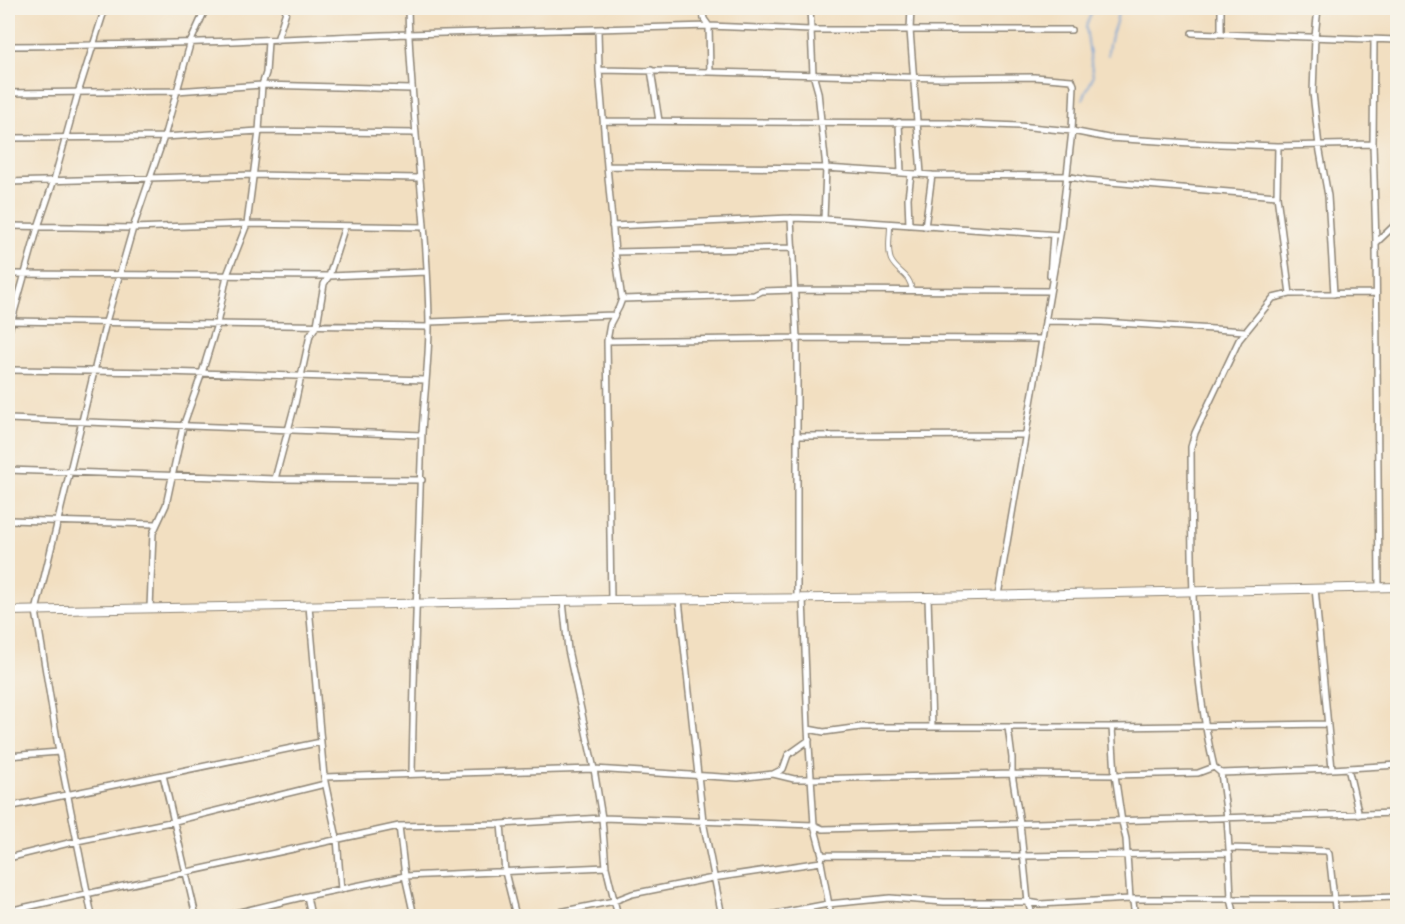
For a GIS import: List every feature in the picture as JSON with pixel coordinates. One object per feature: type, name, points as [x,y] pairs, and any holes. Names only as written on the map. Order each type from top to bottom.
[{"type":"main road","points":[[8,612],[1398,587]]},
{"type":"street","points":[[8,334],[105,8]]},
{"type":"street","points":[[92,916],[59,752],[36,611],[106,322],[133,228],[164,137],[191,41],[206,8]]},
{"type":"street","points":[[277,40],[287,8]]},
{"type":"street","points":[[408,8],[411,89],[424,227],[429,324],[422,435],[412,774]]},
{"type":"street","points":[[702,8],[704,20],[709,26],[710,72]]},
{"type":"street","points":[[810,8],[813,74],[826,168],[824,219]]},
{"type":"street","points":[[910,8],[921,174]]},
{"type":"street","points":[[1221,8],[1221,34]]},
{"type":"street","points":[[1318,8],[1313,93],[1328,196],[1334,294]]},
{"type":"street","points":[[8,46],[93,46],[191,41],[268,41],[409,34],[709,26],[810,30],[1071,30]]},
{"type":"street","points":[[598,30],[606,166],[622,298],[609,324],[607,341],[611,600]]},
{"type":"street","points":[[1192,33],[1398,40]]},
{"type":"street","points":[[1374,40],[1372,144],[1376,243],[1379,587]]},
{"type":"street","points":[[150,608],[153,533],[166,505],[183,426],[217,324],[227,275],[247,224],[268,41]]},
{"type":"street","points":[[599,70],[914,78],[1034,77],[1072,80],[1074,85],[1072,131],[1060,235],[1048,291]]},
{"type":"street","points":[[651,70],[658,121]]},
{"type":"street","points":[[8,93],[176,91],[262,85],[411,89]]},
{"type":"street","points":[[604,121],[918,122],[1019,126],[1072,131],[1108,138],[1278,147],[1372,144]]},
{"type":"street","points":[[899,122],[902,173]]},
{"type":"street","points":[[8,138],[164,137],[259,131],[416,133]]},
{"type":"street","points":[[1278,147],[1277,196],[1290,294]]},
{"type":"street","points":[[606,166],[826,168],[932,175],[1066,176],[1086,180],[1277,196]]},
{"type":"street","points":[[909,225],[912,174]]},
{"type":"street","points":[[8,182],[254,175],[418,178]]},
{"type":"street","points":[[925,226],[932,175]]},
{"type":"street","points":[[612,226],[791,218],[1060,235]]},
{"type":"street","points":[[791,218],[795,290],[800,598],[814,825],[822,855],[821,862],[831,916]]},
{"type":"street","points":[[1376,243],[1398,222]]},
{"type":"street","points":[[8,226],[133,228],[247,224],[424,227]]},
{"type":"street","points":[[275,478],[310,335],[317,325],[324,284],[329,276],[345,226]]},
{"type":"street","points":[[890,226],[889,252],[892,262],[911,281],[912,291]]},
{"type":"street","points":[[998,595],[1045,321],[1053,235]]},
{"type":"street","points":[[615,252],[792,248]]},
{"type":"street","points":[[8,274],[329,276],[426,272]]},
{"type":"street","points":[[622,298],[754,295],[762,291],[795,290],[1048,291]]},
{"type":"street","points":[[1235,916],[1231,899],[1227,818],[1221,773],[1214,767],[1204,726],[1193,591],[1191,447],[1204,414],[1245,331],[1273,298],[1290,294],[1375,293]]},
{"type":"street","points":[[10,321],[317,325],[429,324],[614,315]]},
{"type":"street","points":[[1045,321],[1102,322],[1245,331]]},
{"type":"street","points":[[607,341],[796,338],[1042,339]]},
{"type":"street","points":[[8,370],[302,375],[425,380]]},
{"type":"street","points":[[8,419],[422,435]]},
{"type":"street","points":[[797,436],[1024,435]]},
{"type":"street","points":[[8,470],[422,480]]},
{"type":"street","points":[[8,520],[156,524]]},
{"type":"street","points":[[1315,588],[1332,769]]},
{"type":"street","points":[[928,597],[932,727]]},
{"type":"street","points":[[680,600],[703,821],[722,916]]},
{"type":"street","points":[[563,601],[568,650],[594,769],[602,818],[606,867],[618,916]]},
{"type":"street","points":[[309,606],[324,781],[338,838],[341,890]]},
{"type":"street","points":[[808,729],[824,732],[861,727],[1327,724]]},
{"type":"street","points":[[1008,726],[1028,902],[1033,916]]},
{"type":"street","points":[[1112,727],[1115,775],[1126,839],[1130,899],[1133,902],[1135,916]]},
{"type":"street","points":[[773,774],[783,769],[788,755],[809,740]]},
{"type":"street","points":[[8,807],[321,742]]},
{"type":"street","points":[[8,756],[59,752]]},
{"type":"street","points":[[1221,773],[1398,765]]},
{"type":"street","points":[[8,858],[175,821],[324,781],[412,774],[594,769],[738,778],[773,774],[794,779],[812,779],[1012,774],[1198,773],[1214,767]]},
{"type":"street","points":[[1348,768],[1359,815]]},
{"type":"street","points":[[163,775],[196,916]]},
{"type":"street","points":[[8,911],[399,826],[501,824],[602,818],[814,825],[823,830],[1398,813]]},
{"type":"street","points":[[501,824],[505,872],[516,916]]},
{"type":"street","points":[[399,826],[405,876],[414,916]]},
{"type":"street","points":[[822,855],[1023,856],[1126,855],[1229,850],[1328,851],[1336,916]]},
{"type":"street","points":[[540,916],[614,902],[632,894],[713,878],[821,862]]},
{"type":"street","points":[[223,916],[405,876],[606,867]]},
{"type":"street","points":[[307,896],[311,916]]},
{"type":"street","points":[[765,916],[828,904],[890,898],[944,902],[1040,904],[1130,899],[1398,897]]},
{"type":"waterway","points":[[1083,99],[1093,77],[1086,27],[1093,8]]},
{"type":"waterway","points":[[1108,55],[1118,8]]}]
